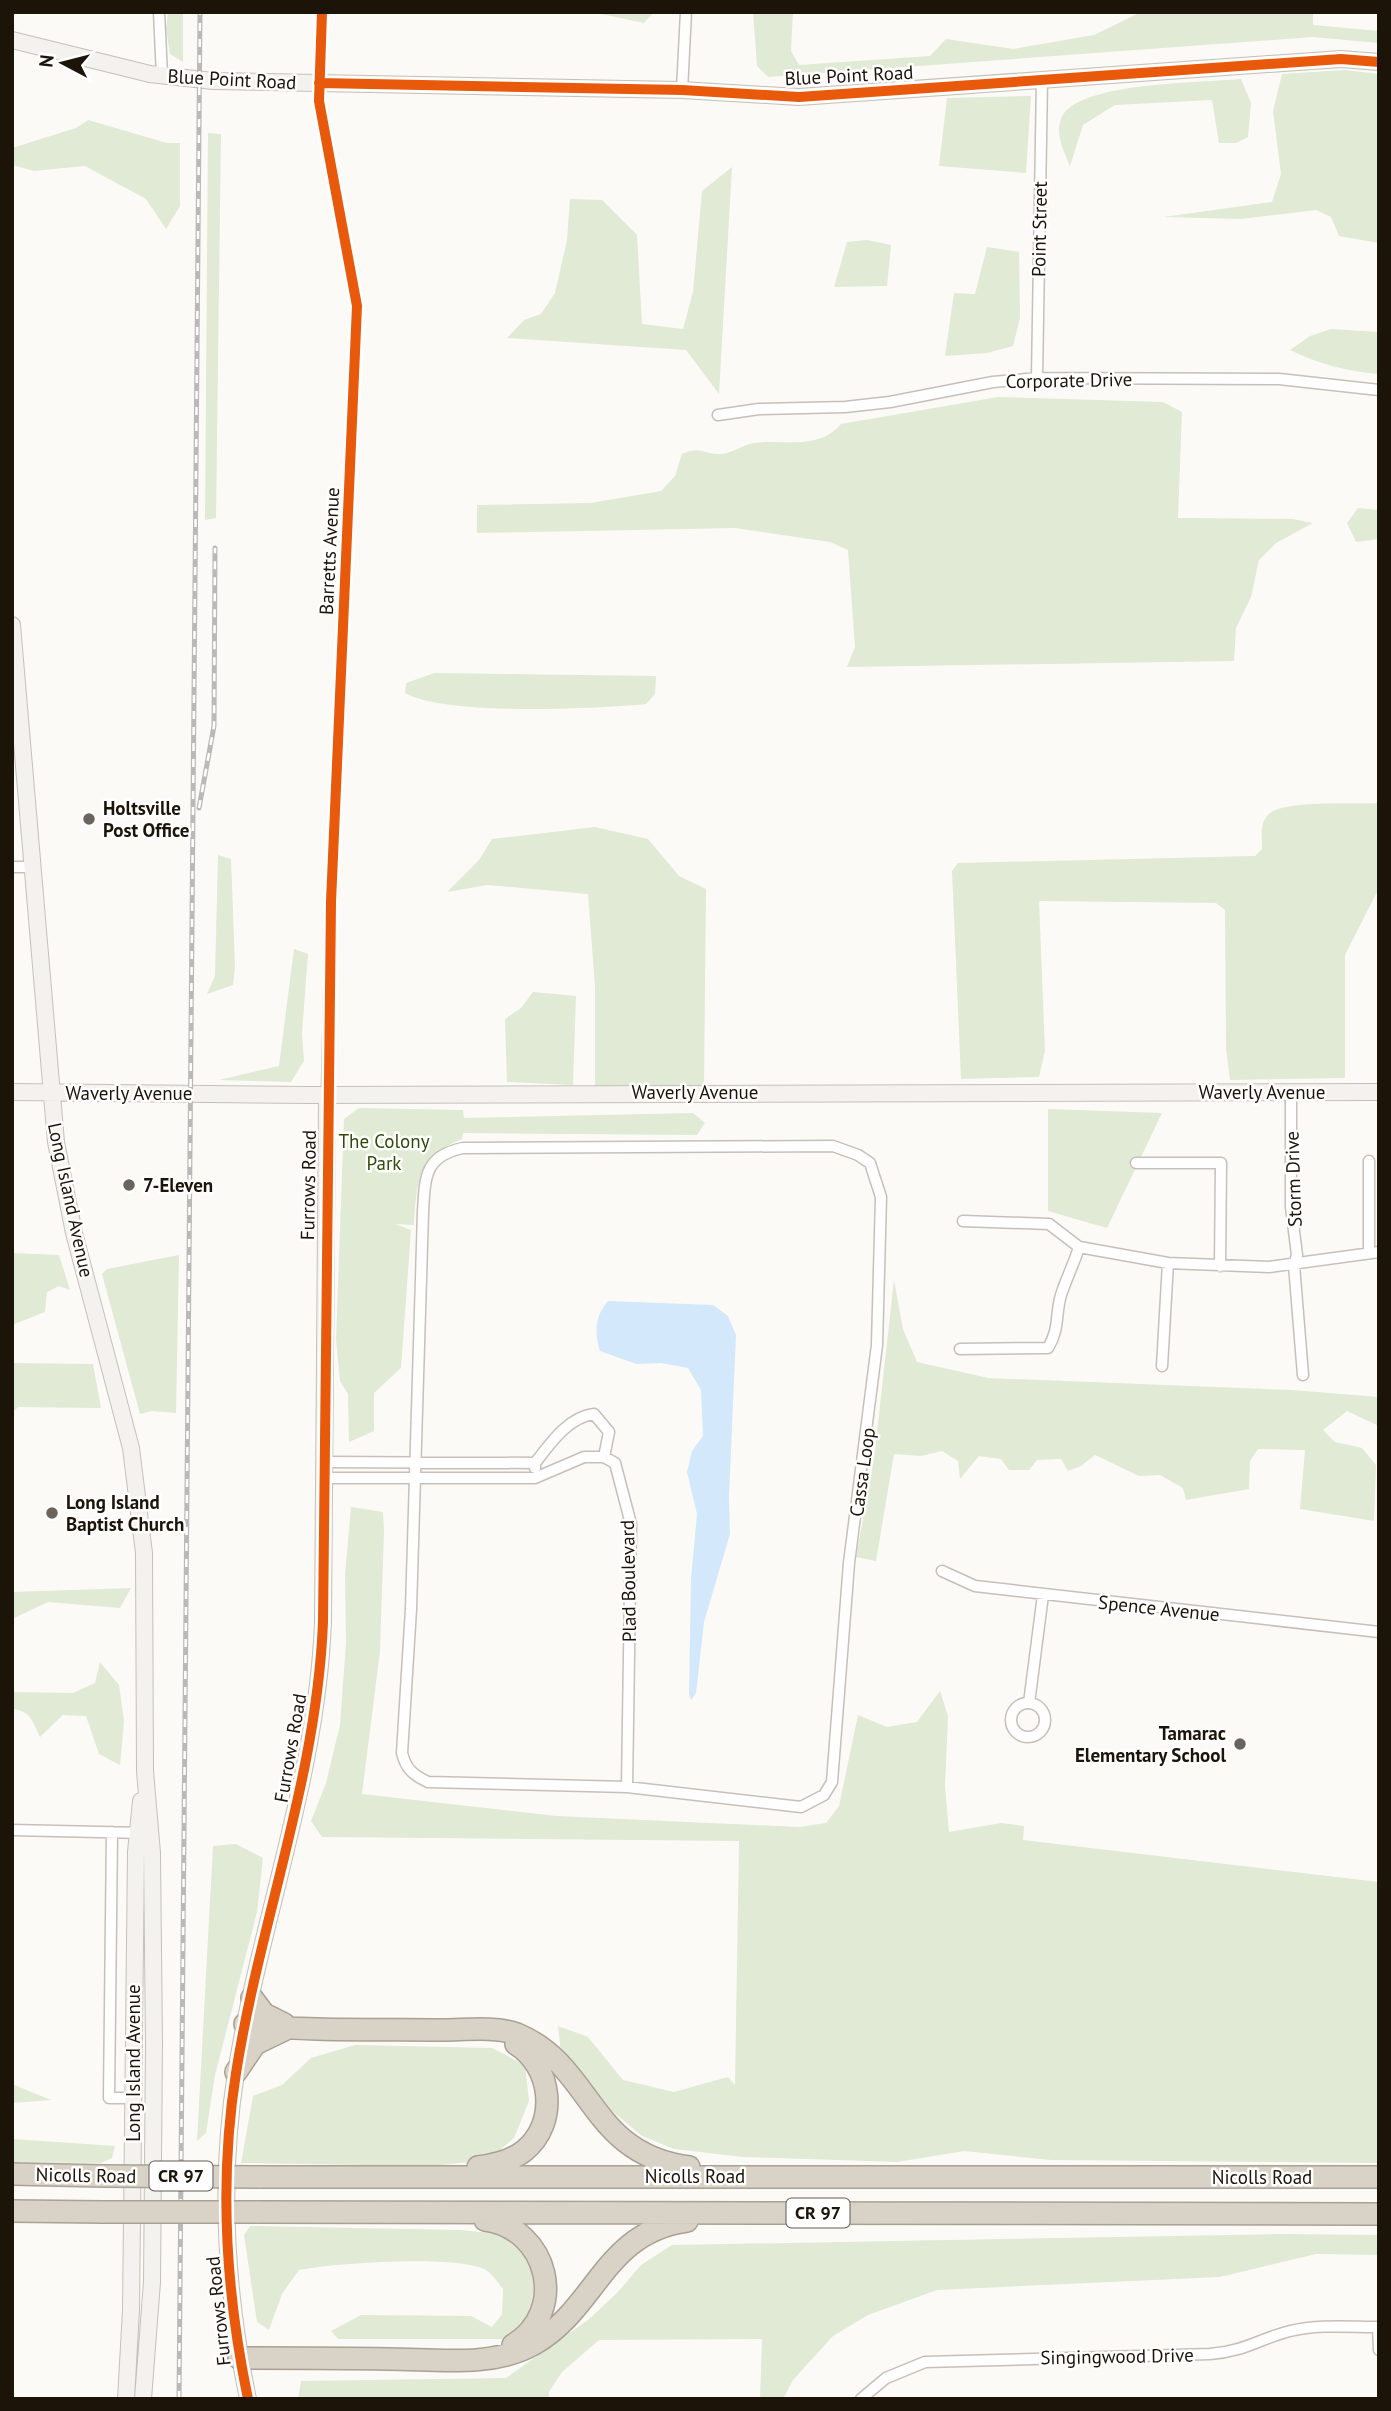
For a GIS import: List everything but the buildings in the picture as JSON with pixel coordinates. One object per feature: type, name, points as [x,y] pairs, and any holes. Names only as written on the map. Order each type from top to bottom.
[{"type":"highway","points":[[251,1998],[264,2014],[292,2028]]},
{"type":"highway","points":[[245,2024],[292,2028],[506,2031],[540,2047],[566,2071],[614,2134],[653,2158],[691,2167],[732,2168],[785,2176]]},
{"type":"highway","points":[[236,2072],[255,2044],[268,2035],[292,2028]]},
{"type":"highway","points":[[411,2176],[501,2163],[522,2152],[538,2134],[547,2101],[541,2072],[523,2048],[481,2030]]},
{"type":"highway","name":"Nicolls Road","points":[[12,2174],[1379,2177]]},
{"type":"highway","name":"Nicolls Road","points":[[12,2211],[1379,2214]]},
{"type":"highway","points":[[410,2212],[500,2223],[522,2234],[538,2254],[546,2288],[541,2316],[520,2341],[489,2357]]},
{"type":"highway","points":[[239,2358],[489,2357],[520,2351],[554,2330],[612,2259],[631,2242],[652,2230],[688,2221],[801,2213]]},
{"type":"street","points":[[159,12],[162,76]]},
{"type":"street","name":"Barretts Avenue","points":[[322,12],[320,108],[357,306],[332,874],[327,1095]]},
{"type":"street","points":[[682,90],[686,12]]},
{"type":"street","name":"Blue Point Road","points":[[12,40],[162,76],[247,83],[682,90],[799,97],[1340,59],[1379,62]]},
{"type":"street","name":"Point Street","points":[[1037,378],[1042,80]]},
{"type":"street","name":"Corporate Drive","points":[[718,415],[759,409],[845,407],[890,402],[993,382],[1037,378],[1279,379],[1379,390]]},
{"type":"street","name":"Long Island Avenue","points":[[12,625],[50,1093],[69,1211],[125,1418],[138,1491],[146,1572],[144,1833],[132,2098],[131,2333],[126,2399]]},
{"type":"street","points":[[12,867],[33,867]]},
{"type":"street","name":"Waverly Avenue","points":[[12,1092],[327,1095],[1379,1092]]},
{"type":"street","name":"Storm Drive","points":[[1291,1092],[1291,1207],[1297,1255],[1294,1265],[1303,1375]]},
{"type":"street","name":"Furrows Road","points":[[248,2399],[239,2358],[231,2294],[228,2223],[230,2129],[236,2072],[245,2024],[304,1779],[315,1715],[323,1622],[327,1095]]},
{"type":"street","name":"Cassa Loop","points":[[833,1146],[870,1163],[881,1197],[877,1345],[849,1563],[832,1782],[824,1795],[801,1807],[627,1787],[428,1782],[414,1775],[405,1766],[402,1753],[411,1609],[425,1176],[437,1158],[463,1148],[833,1146]]},
{"type":"street","points":[[963,1221],[1049,1224],[1079,1247],[1168,1263],[1220,1266],[1294,1265],[1374,1252],[1369,1161]]},
{"type":"street","points":[[1136,1163],[1221,1163],[1220,1266]]},
{"type":"street","points":[[960,1349],[1048,1348],[1058,1332],[1061,1295],[1072,1272],[1079,1247]]},
{"type":"street","points":[[1162,1366],[1168,1263]]},
{"type":"street","points":[[324,1470],[415,1479],[535,1478],[584,1457],[604,1457],[609,1432],[594,1415],[585,1415],[563,1429],[535,1463],[535,1478]]},
{"type":"street","name":"Plad Boulevard","points":[[604,1457],[615,1463],[631,1524],[627,1787]]},
{"type":"street","points":[[324,1470],[415,1462],[535,1463]]},
{"type":"street","name":"Spence Avenue","points":[[942,1571],[975,1587],[1379,1632]]},
{"type":"street","points":[[1029,1703],[1043,1595]]},
{"type":"street","points":[[12,1830],[144,1833]]},
{"type":"street","points":[[112,1832],[109,2098],[132,2098]]},
{"type":"street","name":"Long Island Avenue","points":[[143,2399],[150,2317],[153,2221],[144,1833]]},
{"type":"street","name":"Singingwood Drive","points":[[861,2399],[886,2378],[925,2362],[1238,2352],[1287,2332],[1312,2327],[1379,2327]]},
{"type":"street","points":[[1379,2327],[1379,2350]]},
{"type":"green space","points":[[168,12],[183,12],[183,62],[170,54],[166,29]]},
{"type":"green space","points":[[592,12],[654,12],[644,23]]},
{"type":"green space","points":[[753,12],[793,12],[791,51],[799,65],[930,56],[946,39],[1013,49],[1094,35],[1141,12],[1313,12],[1313,25],[1379,31],[1379,43],[1313,37],[768,77],[757,66]]},
{"type":"green space","points":[[1345,70],[1379,74],[1379,243],[1339,236],[1331,217],[1316,210],[1241,219],[1163,217],[1272,202],[1281,174],[1273,111],[1282,74]]},
{"type":"green space","points":[[1241,79],[1251,103],[1248,137],[1236,143],[1219,143],[1212,100],[1115,105],[1083,125],[1070,166],[1061,143],[1059,125],[1071,107],[1090,97],[1143,86]]},
{"type":"green space","points":[[1031,96],[1026,173],[939,166],[947,98]]},
{"type":"green space","points":[[88,120],[167,143],[180,143],[180,206],[166,229],[146,199],[85,166],[34,171],[12,165],[12,148],[76,128]]},
{"type":"green space","points":[[208,133],[221,134],[216,518],[205,520]]},
{"type":"green space","points":[[732,167],[719,394],[686,350],[507,338],[524,320],[541,314],[555,293],[567,240],[570,199],[602,200],[637,235],[642,324],[683,329],[693,292],[702,191]]},
{"type":"green space","points":[[867,240],[891,245],[887,286],[834,287],[847,242]]},
{"type":"green space","points":[[987,247],[1019,252],[1020,318],[1013,346],[987,353],[945,356],[954,293],[975,294]]},
{"type":"green space","points":[[1331,329],[1379,332],[1379,374],[1333,366],[1290,350],[1310,336]]},
{"type":"green space","points":[[998,397],[1163,402],[1182,412],[1178,518],[1293,519],[1313,523],[1276,543],[1259,560],[1251,597],[1236,628],[1234,661],[847,667],[855,647],[848,550],[830,542],[735,528],[477,533],[477,505],[591,503],[661,491],[675,476],[682,454],[688,452],[697,450],[722,454],[754,443],[811,441],[822,438],[841,424]]},
{"type":"green space","points":[[1358,508],[1379,510],[1379,539],[1356,542],[1347,523]]},
{"type":"green space","points":[[434,673],[656,676],[655,694],[646,704],[623,706],[486,708],[425,700],[405,693],[406,683]]},
{"type":"green space","points":[[1379,803],[1379,888],[1345,955],[1345,1078],[1230,1080],[1226,1048],[1225,910],[1216,903],[1039,901],[1045,1051],[1039,1077],[961,1079],[952,871],[958,863],[1255,856],[1262,849],[1262,830],[1266,817],[1279,809],[1306,804]]},
{"type":"green space","points":[[595,827],[648,839],[679,876],[706,889],[704,1086],[595,1086],[595,987],[588,894],[487,885],[447,892],[479,860],[492,839]]},
{"type":"green space","points":[[218,855],[231,859],[235,966],[233,985],[207,994],[215,976]]},
{"type":"green space","points":[[294,949],[308,954],[302,1033],[304,1061],[291,1082],[219,1080],[279,1066]]},
{"type":"green space","points":[[533,992],[576,996],[573,1085],[507,1082],[505,1019],[521,1008]]},
{"type":"green space","name":"The Colony Park","points":[[359,1108],[463,1110],[464,1118],[693,1113],[705,1123],[697,1135],[463,1133],[462,1139],[436,1154],[422,1172],[416,1196],[414,1225],[395,1224],[411,1230],[401,1368],[374,1393],[374,1431],[349,1442],[348,1394],[340,1381],[336,1339],[344,1119]]},
{"type":"green space","points":[[1048,1109],[1162,1113],[1107,1228],[1048,1211]]},
{"type":"green space","points":[[12,1253],[59,1255],[70,1290],[59,1286],[47,1292],[45,1312],[12,1325]]},
{"type":"green space","points":[[179,1255],[176,1413],[152,1411],[140,1414],[102,1274],[107,1269]]},
{"type":"green space","points":[[894,1280],[903,1329],[917,1362],[988,1378],[1292,1390],[1379,1397],[1379,1426],[1347,1411],[1323,1430],[1335,1442],[1362,1448],[1376,1465],[1374,1521],[1300,1509],[1305,1450],[1258,1449],[1250,1461],[1249,1489],[1186,1500],[1183,1488],[1160,1475],[1139,1476],[1095,1455],[1081,1466],[1068,1471],[1061,1459],[1037,1460],[1029,1470],[1009,1470],[1001,1459],[979,1456],[960,1479],[958,1461],[942,1451],[921,1456],[894,1454],[876,1561],[856,1557],[874,1459]]},
{"type":"green space","points":[[12,1363],[93,1364],[101,1408],[18,1407],[12,1413]]},
{"type":"green space","points":[[351,1507],[383,1512],[384,1531],[380,1651],[362,1794],[556,1816],[799,1827],[826,1823],[839,1806],[858,1715],[887,1727],[917,1722],[940,1691],[948,1716],[945,1786],[949,1832],[1001,1823],[1024,1826],[1023,1840],[1379,1882],[1379,2163],[1051,2160],[964,2151],[897,2162],[743,2157],[674,2149],[642,2136],[612,2111],[561,2052],[558,2026],[588,2037],[623,2080],[674,2092],[728,2077],[735,2085],[739,1841],[322,1837],[311,1821],[326,1783],[340,1725],[346,1643],[345,1575]]},
{"type":"green space","points":[[131,1588],[120,1608],[48,1602],[12,1619],[12,1592]]},
{"type":"green space","points":[[100,1662],[119,1685],[124,1721],[120,1765],[99,1754],[86,1716],[63,1715],[40,1737],[27,1714],[12,1709],[12,1692],[73,1693],[95,1683]]},
{"type":"green space","points":[[236,1844],[263,1858],[257,1912],[215,2075],[206,2133],[197,2141],[213,1846]]},
{"type":"green space","points":[[355,2045],[492,2048],[525,2065],[529,2101],[514,2138],[488,2160],[431,2166],[241,2163],[253,2096],[282,2085],[311,2058]]},
{"type":"green space","points":[[12,2084],[51,2100],[12,2103]]},
{"type":"green space","points":[[12,2139],[115,2146],[112,2158],[101,2163],[12,2162]]},
{"type":"green space","points":[[250,2226],[460,2230],[501,2234],[520,2245],[530,2263],[534,2288],[529,2315],[505,2339],[338,2339],[331,2331],[361,2315],[471,2316],[492,2327],[502,2314],[503,2289],[484,2269],[447,2262],[365,2263],[299,2270],[282,2294],[269,2330],[257,2322],[244,2235]]},
{"type":"green space","points":[[1283,2234],[1379,2235],[1379,2255],[1316,2254],[1220,2277],[937,2290],[868,2315],[833,2336],[793,2380],[783,2399],[760,2399],[762,2339],[599,2340],[562,2372],[549,2392],[549,2399],[298,2399],[301,2381],[506,2378],[588,2320],[617,2293],[641,2265],[672,2245]]},
{"type":"water","points":[[608,1301],[713,1305],[728,1316],[736,1335],[729,1496],[730,1534],[704,1622],[696,1693],[691,1700],[691,1579],[697,1514],[687,1472],[692,1451],[703,1436],[701,1390],[688,1368],[661,1363],[636,1364],[600,1351],[597,1324],[600,1312]]},
{"type":"railway","points":[[179,2399],[200,12]]},
{"type":"railway","points":[[199,808],[214,726],[215,548]]},
{"type":"cycle path","points":[[248,2399],[234,2318],[227,2236],[231,2113],[246,2016],[310,1736],[319,1680],[323,1622],[331,902],[357,306],[319,101],[322,12]]},
{"type":"cycle path","points":[[319,83],[682,90],[799,97],[1341,59],[1379,62]]},
{"type":"place","name":"Holtsville Post Office","points":[[89,819]]},
{"type":"place","name":"7-Eleven","points":[[129,1185]]},
{"type":"place","name":"Long Island Baptist Church","points":[[52,1513]]},
{"type":"place","name":"Tamarac Elementary School","points":[[1240,1744]]}]
